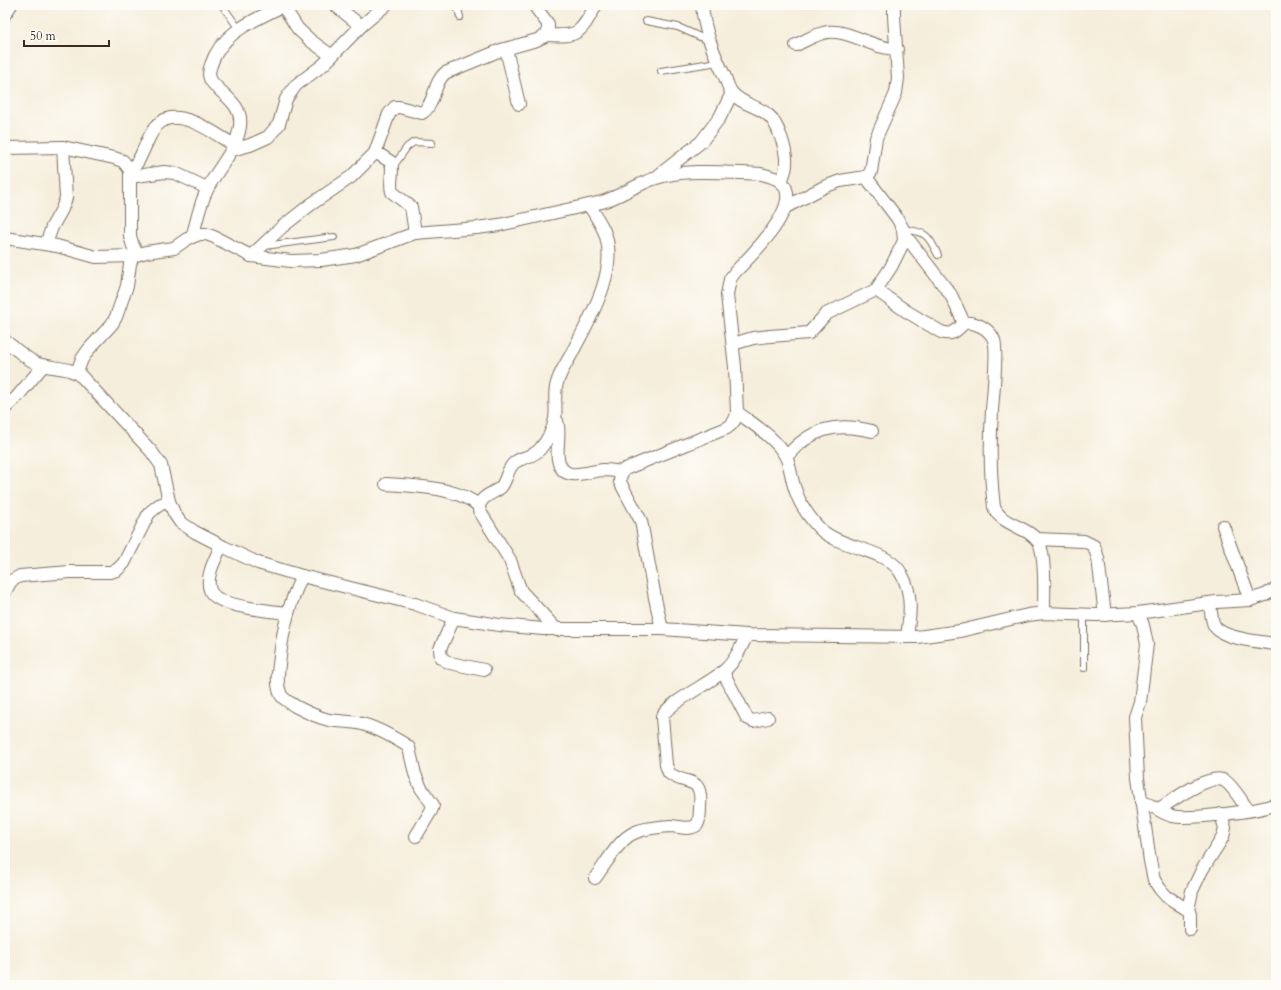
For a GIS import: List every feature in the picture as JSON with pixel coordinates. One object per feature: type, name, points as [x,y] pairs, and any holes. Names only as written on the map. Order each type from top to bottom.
[{"type":"street","points":[[5,14],[11,5]]},
{"type":"street","points":[[192,237],[208,188],[233,148],[240,126],[238,110],[233,102],[212,82],[209,72],[211,63],[224,40],[239,29],[283,5],[298,29],[311,41],[332,56]]},
{"type":"street","points":[[335,5],[361,26]]},
{"type":"street","points":[[130,174],[154,128],[161,121],[170,118],[183,119],[205,127],[233,148],[250,145],[268,137],[279,124],[286,99],[296,85],[323,65],[361,26],[386,5]]},
{"type":"street","points":[[534,5],[548,24],[549,28],[547,35]]},
{"type":"street","points":[[251,256],[310,205],[351,177],[376,152],[389,114],[395,108],[398,107],[422,113],[424,112],[439,80],[445,73],[547,35],[571,35],[576,33],[585,23],[596,5]]},
{"type":"street","points":[[702,5],[705,27],[709,41],[732,93],[738,98],[766,113],[775,123],[786,162],[786,170],[781,182]]},
{"type":"street","points":[[786,207],[824,187],[840,181],[866,177],[869,175],[872,169],[873,150],[876,138],[896,93],[898,78],[894,5]]},
{"type":"street","points":[[796,45],[826,32],[836,32],[853,36],[874,45],[897,49]]},
{"type":"street","points":[[506,49],[519,104]]},
{"type":"street","points":[[655,178],[701,142],[720,117],[732,93]]},
{"type":"street","points":[[46,244],[52,227],[66,198],[63,147]]},
{"type":"street","points":[[5,148],[63,147],[123,161],[130,174],[130,236],[136,255]]},
{"type":"street","points":[[376,152],[391,162],[392,192],[411,208],[415,233]]},
{"type":"street","points":[[130,174],[164,172],[175,173],[208,188]]},
{"type":"street","points":[[5,238],[46,244],[96,256],[136,255],[174,248],[192,237],[200,234],[206,234],[251,256],[291,261],[334,258],[356,255],[415,233],[499,225],[589,205],[614,198],[655,178],[669,174],[690,172],[741,173],[771,176],[781,182],[786,188],[788,196],[786,207],[769,236],[734,272],[730,279],[727,295],[733,344],[737,412],[736,419],[727,428],[634,465],[622,472],[620,482],[641,521],[662,629]]},
{"type":"street","points":[[866,177],[897,218],[904,232],[951,295],[964,323]]},
{"type":"street","points":[[589,205],[604,232],[608,248],[606,274],[595,306],[557,383],[554,400],[555,418],[558,426],[558,459],[562,468],[574,475],[602,470],[622,472]]},
{"type":"street","points":[[733,344],[753,338],[806,334],[810,332],[826,314],[876,290],[881,284],[904,241],[904,232]]},
{"type":"street","points":[[77,372],[82,359],[89,349],[110,328],[116,317],[127,286],[130,264],[136,255]]},
{"type":"street","points":[[876,290],[906,311],[948,334],[955,331],[964,323],[974,323],[991,335],[995,345],[991,453],[994,507],[1000,516],[1036,539],[1040,544],[1042,551],[1044,613]]},
{"type":"street","points":[[5,340],[28,358],[43,366],[77,372],[141,440],[161,465],[167,485],[169,501],[174,513],[180,522],[195,532],[258,563],[302,576],[415,604],[454,618],[500,625],[557,630],[662,629],[747,635],[907,637],[960,631],[1004,619],[1044,613],[1105,615],[1250,600],[1266,595],[1276,589]]},
{"type":"street","points":[[5,408],[16,398],[43,366]]},
{"type":"street","points":[[737,412],[779,447],[789,464],[795,491],[805,510],[820,528],[840,542],[891,562],[902,574],[910,600],[910,617],[907,637]]},
{"type":"street","points":[[555,418],[551,432],[539,450],[529,457],[513,464],[500,488],[486,496],[479,506],[479,510],[510,560],[522,591],[557,630]]},
{"type":"street","points":[[786,457],[800,443],[812,435],[837,426],[848,426],[872,431]]},
{"type":"street","points":[[386,484],[439,489],[467,499],[479,506]]},
{"type":"street","points":[[5,592],[11,581],[20,576],[70,572],[110,572],[117,570],[124,562],[143,528],[149,513],[159,505],[169,501]]},
{"type":"street","points":[[1223,526],[1250,600]]},
{"type":"street","points":[[1036,539],[1084,542],[1094,546],[1098,558],[1105,615]]},
{"type":"street","points":[[221,546],[210,575],[210,592],[214,597],[236,605],[288,613]]},
{"type":"street","points":[[302,576],[288,613],[281,649],[278,680],[282,696],[302,710],[314,716],[329,720],[362,724],[375,728],[409,748],[415,774],[421,788],[433,805],[416,836]]},
{"type":"street","points":[[1210,603],[1214,624],[1217,629],[1248,640],[1276,644]]},
{"type":"street","points":[[1138,612],[1143,625],[1147,644],[1140,702],[1135,717],[1138,778],[1150,862],[1154,880],[1160,889],[1166,896],[1188,910]]},
{"type":"street","points":[[454,618],[440,649],[441,658],[450,663],[484,670]]},
{"type":"street","points":[[595,878],[625,839],[631,834],[642,830],[659,827],[671,826],[690,828],[697,826],[699,820],[700,791],[696,785],[669,773],[666,764],[662,717],[665,711],[669,708],[723,672],[733,661],[747,635]]},
{"type":"street","points":[[723,672],[747,718],[753,721],[768,718]]},
{"type":"street","points":[[1158,809],[1201,783],[1217,779],[1226,782],[1248,810]]},
{"type":"street","points":[[1141,802],[1148,803],[1171,816],[1182,817],[1200,817],[1265,808],[1276,804]]},
{"type":"street","points":[[1190,929],[1190,914],[1188,910],[1192,891],[1202,870],[1223,837],[1225,828],[1221,814]]},
{"type":"lane","points":[[222,5],[239,29]]},
{"type":"lane","points":[[457,5],[460,16]]},
{"type":"lane","points":[[646,20],[678,27],[709,41]]},
{"type":"lane","points":[[661,71],[718,62]]},
{"type":"lane","points":[[392,168],[407,148],[414,142],[432,143]]},
{"type":"lane","points":[[904,232],[914,230],[925,235],[929,238],[938,255]]},
{"type":"lane","points":[[261,247],[334,237]]},
{"type":"lane","points":[[1084,615],[1084,668]]}]
